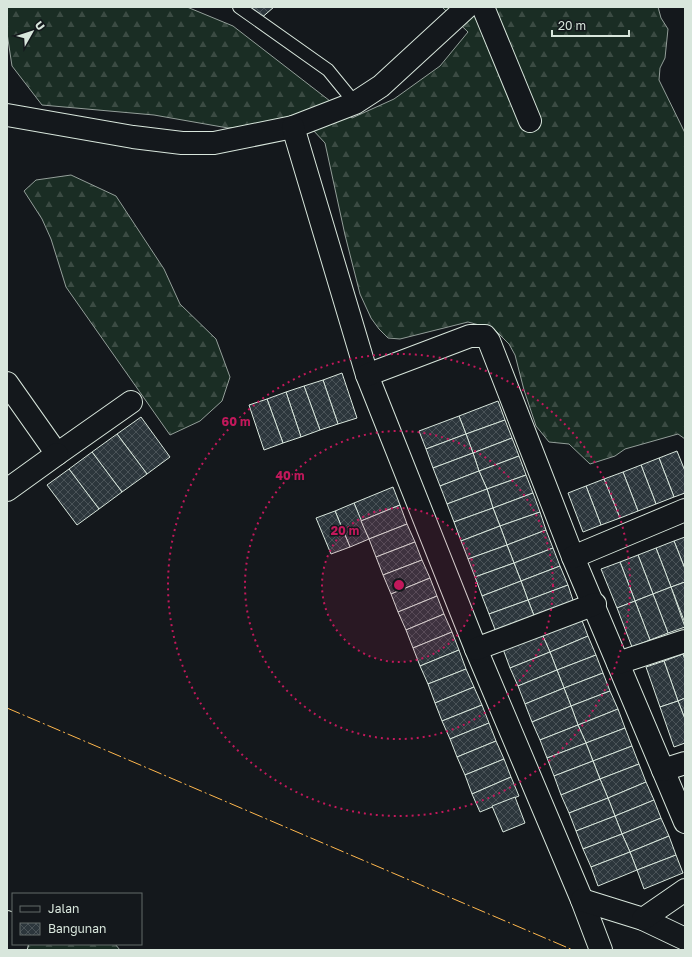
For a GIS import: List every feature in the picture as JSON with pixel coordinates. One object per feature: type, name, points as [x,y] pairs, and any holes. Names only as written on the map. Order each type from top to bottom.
[{"type":"street","points":[[7,114],[134,137],[182,143],[214,143],[293,127],[355,103],[380,86],[467,7]]},
{"type":"street","points":[[483,7],[530,122]]},
{"type":"street","points":[[293,127],[367,375],[476,649],[582,900],[601,950]]},
{"type":"street","points":[[367,375],[470,336],[485,336],[489,341],[573,557],[595,604],[618,663],[685,822]]},
{"type":"street","points":[[7,383],[57,454]]},
{"type":"street","points":[[7,490],[131,402]]},
{"type":"street","points":[[573,557],[685,510]]},
{"type":"street","points":[[476,649],[595,604]]},
{"type":"street","points":[[618,663],[685,641]]},
{"type":"street","points":[[663,770],[685,763]]},
{"type":"street","points":[[643,919],[685,890]]},
{"type":"street","points":[[582,900],[643,919],[685,939]]},
{"type":"lane","points":[[239,7],[328,70],[355,103]]},
{"type":"green space","points":[[7,7],[187,7],[233,26],[352,118],[394,99],[440,66],[468,32],[442,7],[658,7],[661,18],[668,29],[665,58],[660,68],[659,80],[685,133],[685,439],[678,434],[625,449],[615,456],[590,464],[569,444],[549,442],[536,426],[524,390],[515,355],[509,344],[494,329],[468,322],[400,339],[388,338],[379,329],[371,318],[360,294],[345,235],[325,143],[300,116],[254,126],[228,128],[154,115],[42,105],[12,66],[7,33]]},
{"type":"green space","points":[[71,175],[116,196],[164,269],[180,304],[216,339],[230,377],[222,401],[200,421],[170,435],[66,287],[51,239],[42,219],[24,191],[36,180]]},
{"type":"green space","points":[[12,945],[116,945],[120,950],[10,950]]},
{"type":"building","points":[[248,7],[274,7],[259,20]]},
{"type":"building","points":[[342,373],[357,418],[338,424],[323,380]]},
{"type":"building","points":[[323,380],[338,424],[320,430],[304,386]]},
{"type":"building","points":[[304,386],[320,430],[301,437],[286,392]]},
{"type":"building","points":[[286,392],[301,437],[283,443],[267,399]]},
{"type":"building","points":[[267,399],[283,443],[264,450],[249,405]]},
{"type":"building","points":[[498,401],[505,420],[466,434],[459,416]]},
{"type":"building","points":[[459,416],[466,434],[426,449],[419,431]]},
{"type":"building","points":[[141,417],[170,457],[147,474],[117,434]]},
{"type":"building","points":[[505,420],[512,438],[473,453],[466,434]]},
{"type":"building","points":[[117,434],[147,474],[122,492],[92,452]]},
{"type":"building","points":[[466,434],[473,453],[433,468],[426,449]]},
{"type":"building","points":[[512,438],[519,456],[479,471],[473,453]]},
{"type":"building","points":[[677,451],[685,471],[685,493],[674,497],[659,458]]},
{"type":"building","points":[[92,452],[122,492],[99,509],[69,469]]},
{"type":"building","points":[[473,453],[479,471],[440,486],[433,468]]},
{"type":"building","points":[[519,456],[526,475],[487,489],[479,471]]},
{"type":"building","points":[[659,458],[674,497],[656,504],[641,465]]},
{"type":"building","points":[[641,465],[656,504],[638,511],[623,472]]},
{"type":"building","points":[[69,469],[99,509],[77,525],[47,485]]},
{"type":"building","points":[[479,471],[487,489],[447,504],[440,486]]},
{"type":"building","points":[[623,472],[638,511],[620,518],[604,479]]},
{"type":"building","points":[[526,475],[533,493],[493,508],[487,489]]},
{"type":"building","points":[[604,479],[620,518],[601,525],[586,486]]},
{"type":"building","points":[[586,486],[601,525],[583,532],[568,493]]},
{"type":"building","points":[[393,487],[400,505],[361,521],[354,503]]},
{"type":"building","points":[[487,489],[493,508],[454,522],[447,504]]},
{"type":"building","points":[[533,493],[540,512],[500,526],[493,508]]},
{"type":"building","points":[[354,503],[369,539],[350,547],[335,511]]},
{"type":"building","points":[[400,505],[407,524],[369,539],[361,521]]},
{"type":"building","points":[[493,508],[500,526],[461,541],[454,522]]},
{"type":"building","points":[[335,511],[350,547],[331,554],[316,518]]},
{"type":"building","points":[[540,512],[546,530],[507,545],[500,526]]},
{"type":"building","points":[[407,524],[415,542],[376,557],[369,539]]},
{"type":"building","points":[[500,526],[507,545],[468,559],[461,541]]},
{"type":"building","points":[[546,530],[553,548],[514,563],[507,545]]},
{"type":"building","points":[[685,537],[685,569],[674,541]]},
{"type":"building","points":[[674,541],[685,569],[685,582],[671,587],[656,548]]},
{"type":"building","points":[[415,542],[422,560],[383,575],[376,557]]},
{"type":"building","points":[[507,545],[514,563],[475,577],[468,559]]},
{"type":"building","points":[[553,548],[560,566],[521,581],[514,563]]},
{"type":"building","points":[[656,548],[671,587],[653,594],[638,555]]},
{"type":"building","points":[[638,555],[653,594],[635,601],[620,562]]},
{"type":"building","points":[[422,560],[430,578],[391,594],[383,575]]},
{"type":"building","points":[[620,562],[635,601],[617,608],[601,569]]},
{"type":"building","points":[[514,563],[521,581],[482,596],[475,577]]},
{"type":"building","points":[[560,566],[568,585],[528,600],[521,581]]},
{"type":"building","points":[[430,578],[437,596],[398,612],[391,594]]},
{"type":"building","points":[[521,581],[528,600],[489,614],[482,596]]},
{"type":"building","points":[[685,582],[685,623],[671,587]]},
{"type":"building","points":[[568,585],[574,603],[535,618],[528,600]]},
{"type":"building","points":[[671,587],[685,627],[668,633],[653,594]]},
{"type":"building","points":[[653,594],[668,633],[650,640],[635,601]]},
{"type":"building","points":[[437,596],[444,614],[406,630],[398,612]]},
{"type":"building","points":[[528,600],[535,618],[496,632],[489,614]]},
{"type":"building","points":[[635,601],[650,640],[632,647],[617,608]]},
{"type":"building","points":[[444,614],[452,632],[413,648],[406,630]]},
{"type":"building","points":[[581,618],[588,636],[550,652],[542,634]]},
{"type":"building","points":[[452,632],[459,650],[420,666],[413,648]]},
{"type":"building","points":[[542,634],[550,652],[510,668],[503,649]]},
{"type":"building","points":[[588,636],[596,655],[557,670],[550,652]]},
{"type":"building","points":[[459,650],[466,669],[428,684],[420,666]]},
{"type":"building","points":[[550,652],[557,670],[518,686],[510,668]]},
{"type":"building","points":[[683,654],[685,660],[685,698],[678,701],[664,661]]},
{"type":"building","points":[[596,655],[603,673],[564,688],[557,670]]},
{"type":"building","points":[[664,661],[678,701],[660,707],[646,667]]},
{"type":"building","points":[[466,669],[474,687],[435,703],[428,684]]},
{"type":"building","points":[[557,670],[564,688],[525,704],[518,686]]},
{"type":"building","points":[[603,673],[610,691],[571,706],[564,688]]},
{"type":"building","points":[[474,687],[482,705],[442,721],[435,703]]},
{"type":"building","points":[[564,688],[571,706],[532,722],[525,704]]},
{"type":"building","points":[[610,691],[618,709],[578,725],[571,706]]},
{"type":"building","points":[[685,698],[685,719],[678,701]]},
{"type":"building","points":[[678,701],[685,719],[685,743],[674,747],[660,707]]},
{"type":"building","points":[[482,705],[489,723],[450,739],[442,721]]},
{"type":"building","points":[[571,706],[578,725],[540,740],[532,722]]},
{"type":"building","points":[[618,709],[625,728],[586,743],[578,725]]},
{"type":"building","points":[[489,723],[496,741],[457,757],[450,739]]},
{"type":"building","points":[[578,725],[586,743],[547,758],[540,740]]},
{"type":"building","points":[[625,728],[632,746],[593,761],[586,743]]},
{"type":"building","points":[[496,741],[504,759],[465,775],[457,757]]},
{"type":"building","points":[[586,743],[593,761],[554,776],[547,758]]},
{"type":"building","points":[[632,746],[639,764],[600,779],[593,761]]},
{"type":"building","points":[[504,759],[511,777],[472,794],[465,775]]},
{"type":"building","points":[[593,761],[600,779],[561,795],[554,776]]},
{"type":"building","points":[[639,764],[646,782],[608,798],[600,779]]},
{"type":"building","points":[[511,777],[519,796],[480,812],[472,794]]},
{"type":"building","points":[[600,779],[608,798],[569,813],[561,795]]},
{"type":"building","points":[[646,782],[654,800],[615,816],[608,798]]},
{"type":"building","points":[[515,797],[525,823],[503,832],[492,806]]},
{"type":"building","points":[[608,798],[615,816],[576,831],[569,813]]},
{"type":"building","points":[[654,800],[661,818],[622,834],[615,816]]},
{"type":"building","points":[[615,816],[622,834],[583,849],[576,831]]},
{"type":"building","points":[[661,818],[669,836],[630,852],[622,834]]},
{"type":"building","points":[[622,834],[630,852],[591,867],[583,849]]},
{"type":"building","points":[[669,836],[676,855],[637,870],[630,852]]},
{"type":"building","points":[[630,852],[637,870],[598,886],[591,867]]},
{"type":"building","points":[[676,855],[683,873],[644,889],[637,870]]},
{"type":"power","points":[[7,708],[573,950]]}]
